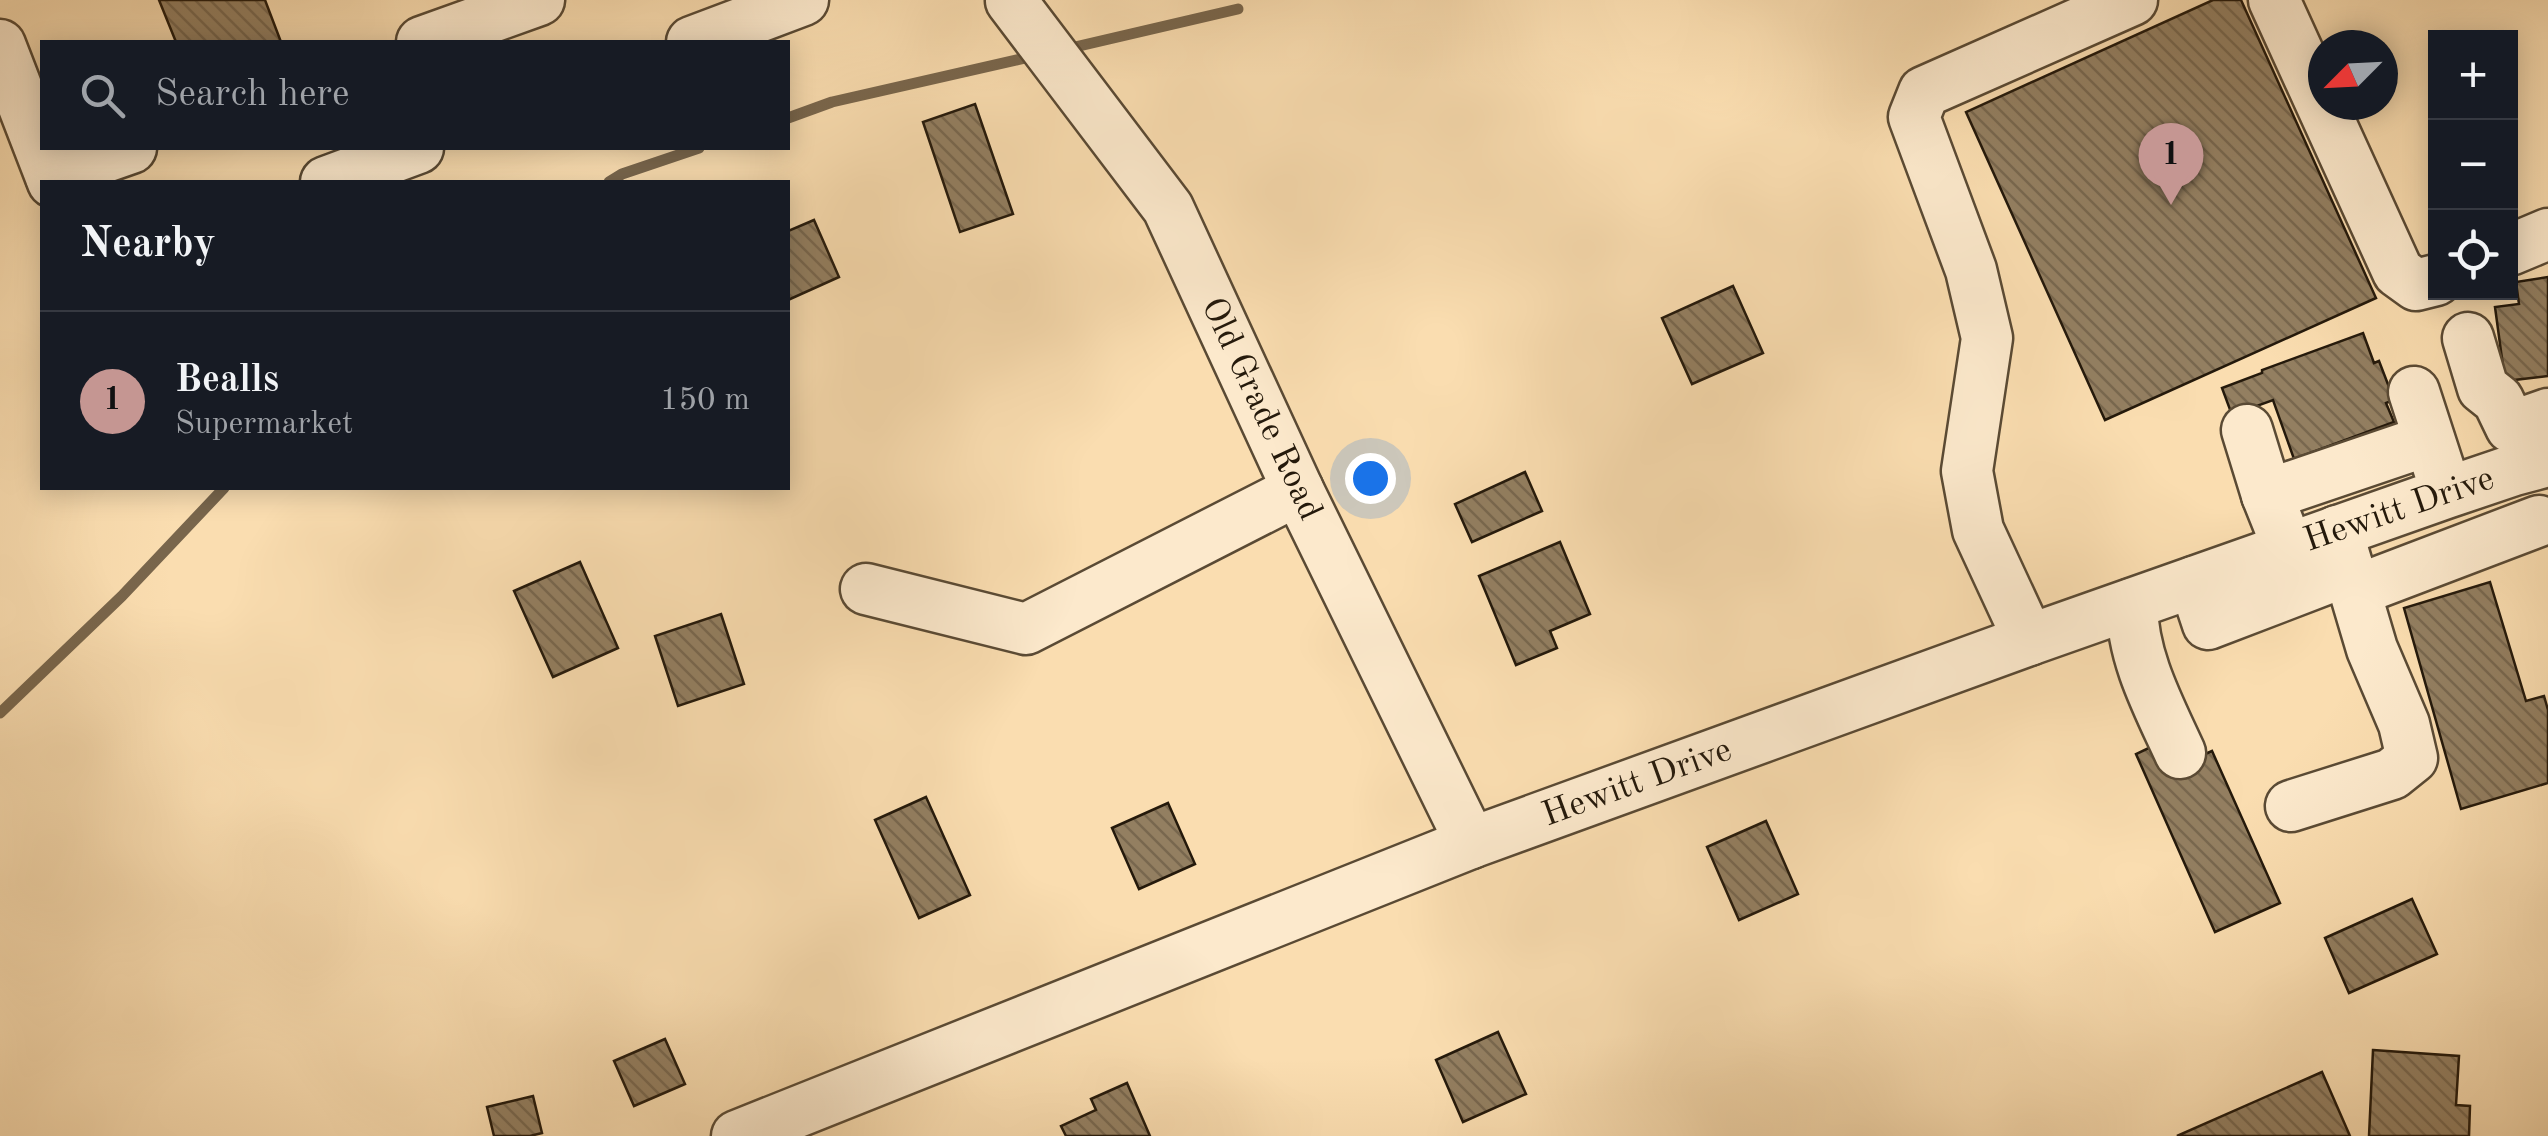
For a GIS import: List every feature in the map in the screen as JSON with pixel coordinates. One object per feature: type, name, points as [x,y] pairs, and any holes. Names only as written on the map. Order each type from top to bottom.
[{"type":"street","points":[[428,40],[540,0]]},
{"type":"street","points":[[697,40],[803,0]]},
{"type":"street","points":[[2029,640],[1978,530],[1967,471],[1987,338],[1971,270],[1914,117],[1924,92],[2132,0]]},
{"type":"street","points":[[2274,0],[2398,272],[2416,285],[2428,282]]},
{"type":"street","name":"Old Grade Road","points":[[1010,1],[1168,208],[1298,490],[1471,844]]},
{"type":"street","points":[[0,45],[40,149]]},
{"type":"street","points":[[40,150],[52,180],[126,150]]},
{"type":"street","points":[[331,180],[413,150]]},
{"type":"street","points":[[2518,247],[2548,234]]},
{"type":"street","points":[[2194,582],[2208,624],[2347,564],[2543,537],[2539,444],[2512,428],[2498,400],[2483,388],[2468,338]]},
{"type":"street","points":[[2414,392],[2446,493]]},
{"type":"street","points":[[2247,430],[2289,548]]},
{"type":"street","points":[[2267,495],[2429,440]]},
{"type":"street","name":"Hewitt Drive","points":[[737,1136],[1471,844],[2029,640],[2289,548],[2347,564],[2446,493],[2539,444]]},
{"type":"street","points":[[866,590],[1026,629],[1298,490]]},
{"type":"street","points":[[2291,806],[2392,774],[2412,758],[2404,724],[2372,649],[2347,564]]},
{"type":"street","points":[[2132,604],[2132,630],[2150,686],[2180,754]]},
{"type":"building","points":[[159,0],[265,0],[280,40],[175,40]]},
{"type":"building","points":[[2213,0],[2241,0],[2376,298],[2105,420],[1966,112]]},
{"type":"building","points":[[975,104],[1013,214],[960,232],[923,122]]},
{"type":"building","points":[[814,220],[839,277],[790,299],[790,230]]},
{"type":"building","points":[[2548,277],[2548,376],[2505,381],[2495,307],[2519,304],[2518,282]]},
{"type":"building","points":[[1733,286],[1763,353],[1692,384],[1662,318]]},
{"type":"building","points":[[2363,333],[2394,400],[2386,403],[2394,422],[2294,459],[2273,400],[2232,415],[2222,388]]},
{"type":"building","points":[[1525,472],[1542,511],[1472,542],[1455,504]]},
{"type":"building","points":[[1560,542],[1590,614],[1550,631],[1557,648],[1516,665],[1479,576]]},
{"type":"building","points":[[580,562],[618,648],[553,677],[514,591]]},
{"type":"building","points":[[2490,582],[2526,701],[2544,696],[2548,710],[2548,783],[2461,809],[2404,608]]},
{"type":"building","points":[[721,614],[744,684],[678,706],[655,636]]},
{"type":"building","points":[[2155,745],[2167,771],[2212,751],[2280,903],[2215,932],[2136,754]]},
{"type":"building","points":[[926,797],[970,895],[919,918],[875,820]]},
{"type":"building","points":[[1168,803],[1195,864],[1139,889],[1112,828]]},
{"type":"building","points":[[1766,821],[1798,894],[1739,920],[1707,847]]},
{"type":"building","points":[[2412,899],[2437,954],[2349,993],[2325,938]]},
{"type":"building","points":[[1498,1032],[1526,1094],[1463,1122],[1436,1060]]},
{"type":"building","points":[[665,1039],[685,1084],[634,1106],[614,1061]]},
{"type":"building","points":[[2373,1050],[2459,1056],[2456,1105],[2470,1106],[2469,1136],[2369,1136]]},
{"type":"building","points":[[2322,1072],[2350,1136],[2177,1136]]},
{"type":"building","points":[[1127,1083],[1150,1136],[1066,1136],[1061,1126],[1096,1110],[1091,1099]]},
{"type":"building","points":[[533,1096],[542,1133],[494,1136],[487,1107]]},
{"type":"waterway","points":[[1062,50],[1238,9]]},
{"type":"waterway","points":[[790,117],[832,102],[1034,56]]},
{"type":"waterway","points":[[612,180],[693,150]]},
{"type":"waterway","points":[[0,713],[122,596],[222,490]]},
{"type":"place","name":"Bealls","points":[[2171,205]]}]
